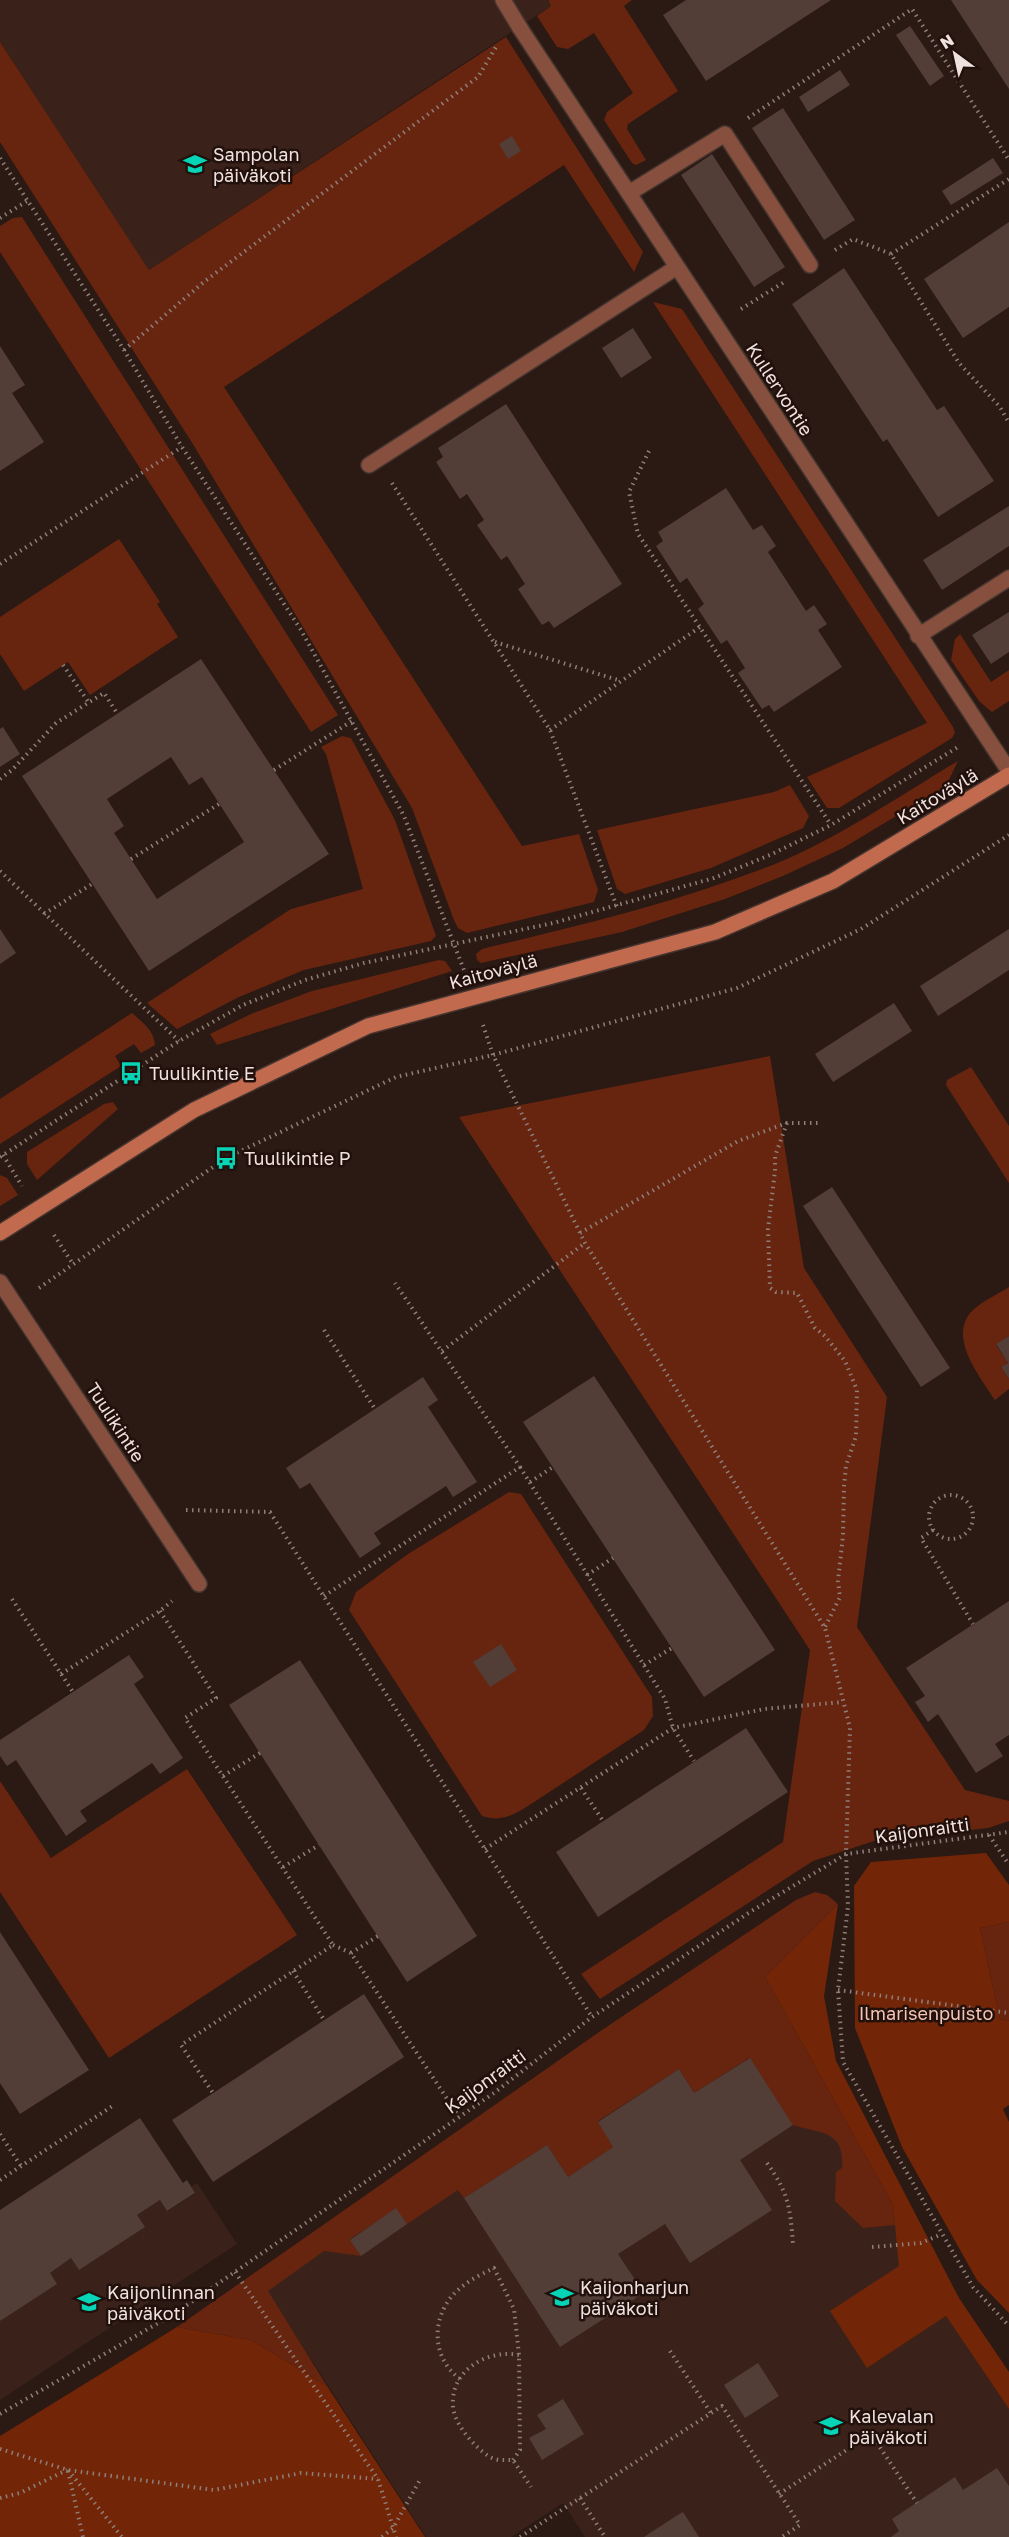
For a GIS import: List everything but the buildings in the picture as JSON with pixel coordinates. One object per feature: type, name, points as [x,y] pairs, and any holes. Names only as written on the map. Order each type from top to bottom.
[{"type":"street","name":"Kullervontie","points":[[503,0],[1009,773]]},
{"type":"street","points":[[629,194],[725,134],[810,266]]},
{"type":"street","points":[[373,462],[677,267]]},
{"type":"street","points":[[918,636],[1009,578]]},
{"type":"street","name":"Kaitoväylä","points":[[0,1233],[194,1110],[368,1026],[715,932],[833,881],[1009,773]]},
{"type":"street","name":"Tuulikintie","points":[[0,1282],[199,1584]]},
{"type":"path","points":[[725,134],[912,9],[1009,160]]},
{"type":"path","points":[[124,350],[206,281],[477,77],[517,23]]},
{"type":"path","points":[[0,158],[124,350],[182,447],[302,630],[404,816],[454,943],[493,1055],[585,1243],[825,1628],[850,1728],[846,1854],[848,1906],[838,1990],[843,2062],[973,2287],[1009,2326]]},
{"type":"path","points":[[891,254],[1009,179]]},
{"type":"path","points":[[0,218],[27,201]]},
{"type":"path","points":[[715,325],[853,239],[891,254],[959,363],[1000,407],[1009,423]]},
{"type":"path","points":[[0,564],[182,447]]},
{"type":"path","points":[[649,451],[629,492],[638,534],[831,825]]},
{"type":"path","points":[[373,462],[550,730],[617,907]]},
{"type":"path","points":[[550,730],[700,627]]},
{"type":"path","points":[[494,642],[621,681]]},
{"type":"path","points":[[63,665],[89,703]]},
{"type":"path","points":[[0,779],[12,770],[56,723],[105,693],[117,713]]},
{"type":"path","points":[[274,770],[352,721]]},
{"type":"path","points":[[0,1157],[179,1041],[243,1005],[305,980],[364,963],[553,924],[714,878],[770,855],[831,825],[981,732]]},
{"type":"path","points":[[131,859],[219,804]]},
{"type":"path","points":[[14,1303],[226,1158],[396,1077],[493,1055],[737,988],[861,929],[1009,835]]},
{"type":"path","points":[[0,871],[179,1041]]},
{"type":"path","points":[[44,914],[92,884]]},
{"type":"path","points":[[580,1233],[738,1141],[787,1123],[818,1123]]},
{"type":"path","points":[[787,1123],[774,1156],[775,1171],[768,1229],[770,1288],[776,1292],[796,1293],[815,1328],[825,1336],[846,1361],[857,1390],[856,1436],[846,1466],[844,1486],[843,1536],[838,1581],[840,1597],[825,1628]]},
{"type":"path","points":[[442,1351],[585,1243]]},
{"type":"path","points":[[395,1283],[530,1482],[665,1699],[673,1728],[694,1761]]},
{"type":"path","points":[[38,1288],[44,1298]]},
{"type":"path","points":[[324,1330],[375,1409]]},
{"type":"path","points":[[324,1596],[520,1467]]},
{"type":"path","points":[[530,1482],[553,1467]]},
{"type":"path","points":[[949,1495],[961,1497],[969,1504],[973,1515],[971,1527],[964,1536],[953,1539],[942,1537],[933,1530],[928,1519],[931,1507],[939,1499],[949,1495]]},
{"type":"path","points":[[180,1501],[186,1510],[270,1512],[592,2017]]},
{"type":"path","points":[[933,1530],[921,1538],[973,1624]]},
{"type":"path","points":[[586,1575],[613,1558]]},
{"type":"path","points":[[12,1599],[73,1692]]},
{"type":"path","points":[[61,1674],[173,1602]]},
{"type":"path","points":[[160,1611],[216,1698],[185,1718],[333,1945],[351,1953],[459,2117]]},
{"type":"path","points":[[644,1665],[672,1648]]},
{"type":"path","points":[[485,1849],[673,1728],[764,1709],[843,1702]]},
{"type":"path","points":[[223,1776],[260,1753]]},
{"type":"path","points":[[581,1788],[603,1821]]},
{"type":"path","name":"Kaijonraitti","points":[[0,2414],[174,2314],[459,2117],[592,2017],[750,1912],[846,1854],[1009,1832]]},
{"type":"path","points":[[989,1835],[1009,1865]]},
{"type":"path","points":[[283,1867],[319,1845]]},
{"type":"path","points":[[351,1953],[378,1936]]},
{"type":"path","points":[[213,2093],[181,2045],[333,1945]]},
{"type":"path","points":[[293,1971],[324,2020]]},
{"type":"path","points":[[838,1990],[1009,2013]]},
{"type":"path","points":[[0,2180],[114,2105]]},
{"type":"path","points":[[0,2134],[21,2166]]},
{"type":"path","points":[[767,2163],[783,2185],[790,2204],[793,2244]]},
{"type":"path","points":[[872,2247],[921,2243],[942,2234]]},
{"type":"path","points":[[460,2379],[450,2372],[443,2361],[437,2346],[438,2326],[444,2307],[457,2290],[477,2276],[495,2268],[514,2309],[519,2355],[520,2450],[513,2460]]},
{"type":"path","points":[[235,2272],[378,2479],[396,2537]]},
{"type":"path","points":[[670,2351],[711,2413]]},
{"type":"path","points":[[513,2460],[490,2457],[473,2442],[455,2418],[452,2404],[454,2391],[460,2379],[478,2360],[494,2354],[519,2355]]},
{"type":"path","points":[[520,2537],[722,2406],[800,2525],[782,2537]]},
{"type":"path","points":[[779,2494],[872,2434],[916,2503]]},
{"type":"path","points":[[0,2449],[68,2470],[214,2490],[301,2473],[378,2479]]},
{"type":"path","points":[[513,2460],[531,2487]]},
{"type":"path","points":[[0,2498],[20,2493],[68,2470]]},
{"type":"path","points":[[68,2470],[83,2537]]},
{"type":"path","points":[[68,2470],[122,2537]]},
{"type":"path","points":[[382,2537],[393,2528],[421,2478]]},
{"type":"path","points":[[580,2498],[605,2537]]},
{"type":"shaded area","name":"Sampolan päiväkoti","points":[[0,0],[547,0],[551,6],[149,270],[0,42]]},
{"type":"shaded area","points":[[548,0],[632,0],[624,6],[678,91],[628,124],[627,129],[646,160],[636,165],[632,163],[604,120],[607,112],[633,93],[594,33],[568,49],[557,47],[537,16],[551,6]]},
{"type":"shaded area","points":[[506,37],[643,252],[634,272],[564,165],[224,387],[522,846],[579,834],[598,890],[594,902],[467,933],[458,928],[454,920],[412,808],[191,441],[0,142],[0,42],[149,270]]},
{"type":"shaded area","points":[[22,217],[338,715],[311,732],[0,252],[0,226],[13,218]]},
{"type":"shaded area","points":[[653,302],[682,309],[953,727],[955,733],[952,738],[839,808],[827,808],[807,777],[927,723]]},
{"type":"shaded area","points":[[119,539],[160,602],[157,604],[178,637],[90,695],[68,662],[24,691],[0,654],[0,617]]},
{"type":"shaded area","points":[[960,634],[991,682],[1009,670],[1009,701],[992,712],[979,701],[951,660],[955,639]]},
{"type":"shaded area","points":[[342,736],[351,738],[395,820],[436,936],[431,941],[304,970],[239,997],[177,1029],[147,1003],[291,909],[363,889],[326,754],[321,747]]},
{"type":"shaded area","points":[[958,761],[946,786],[843,848],[783,876],[725,899],[622,932],[481,963],[477,960],[476,954],[482,949],[593,922],[666,901],[775,864],[822,842]]},
{"type":"shaded area","points":[[790,785],[809,816],[803,828],[711,868],[625,894],[617,889],[597,830],[774,792]]},
{"type":"shaded area","points":[[439,960],[445,961],[452,971],[217,1045],[210,1034],[251,1014],[312,991]]},
{"type":"shaded area","points":[[132,1013],[150,1031],[155,1045],[141,1053],[134,1044],[115,1056],[121,1066],[0,1144],[0,1099]]},
{"type":"shaded area","points":[[770,1056],[804,1268],[887,1397],[857,1627],[965,1790],[1009,1801],[1009,1821],[988,1828],[874,1841],[813,1861],[600,1999],[581,1974],[783,1842],[810,1650],[459,1117]]},
{"type":"shaded area","points":[[971,1067],[1009,1126],[1009,1183],[946,1085],[947,1080]]},
{"type":"shaded area","points":[[113,1102],[118,1109],[37,1180],[27,1164],[27,1152],[104,1104]]},
{"type":"shaded area","points":[[0,1175],[7,1178],[18,1195],[0,1206]]},
{"type":"shaded area","points":[[1009,1287],[1009,1336],[996,1345],[1008,1363],[1001,1367],[1009,1379],[1009,1389],[995,1400],[975,1369],[964,1344],[963,1332],[966,1320],[973,1310]]},
{"type":"shaded area","points":[[509,1492],[521,1494],[652,1697],[653,1716],[644,1730],[528,1806],[511,1815],[488,1818],[482,1816],[349,1610],[356,1592],[408,1554]]},
{"type":"shaded area","points":[[187,1769],[297,1935],[109,2058],[0,1892],[0,1781],[51,1858]]},
{"type":"shaded area","points":[[815,1892],[827,1895],[838,1904],[765,1977],[893,2205],[895,2225],[863,2228],[835,2201],[836,2172],[842,2168],[840,2147],[829,2136],[793,2125],[749,2058],[694,2093],[679,2069],[598,2121],[613,2147],[568,2177],[547,2145],[464,2198],[458,2190],[407,2224],[396,2209],[350,2239],[361,2256],[324,2251],[268,2291],[327,2386],[251,2340],[177,2327],[602,2030],[796,1900]]},
{"type":"shaded area","points":[[1009,1922],[1009,2021],[1000,2019],[980,1928]]},
{"type":"shaded area","name":"Kaijonharjun päiväkoti","points":[[649,2032],[799,2063],[920,2253],[867,2368],[946,2316],[1009,2409],[1009,2537],[585,2537],[563,2503],[511,2537],[426,2537],[261,2282]]},
{"type":"shaded area","name":"Kaijonlinnan päiväkoti","points":[[197,2183],[237,2244],[0,2400],[0,2321],[50,2273],[71,2258],[79,2270],[144,2227],[137,2215],[160,2200],[168,2211],[195,2194],[191,2187]]},
{"type":"green space","name":"Ilmarisenpuisto","points":[[986,1853],[1009,1885],[1009,1922],[980,1928],[1000,2019],[1009,2021],[1009,2105],[1003,2109],[1009,2122],[1009,2313],[977,2280],[902,2147],[855,2028],[854,1886],[871,1862]]},
{"type":"green space","points":[[838,1904],[824,1996],[836,2061],[959,2298],[1009,2372],[1009,2409],[946,2316],[867,2368],[830,2311],[899,2266],[893,2205],[765,1977]]},
{"type":"green space","points":[[177,2327],[251,2340],[327,2386],[425,2537],[0,2537],[0,2436]]},
{"type":"place","name":"Sampolan päiväkoti","points":[[195,164]]},
{"type":"place","name":"Tuulikintie E","points":[[131,1073]]},
{"type":"place","name":"Tuulikintie P","points":[[226,1158]]},
{"type":"place","name":"Kaijonharjun päiväkoti","points":[[562,2297]]},
{"type":"place","name":"Kaijonlinnan päiväkoti","points":[[89,2302]]},
{"type":"place","name":"Kalevalan päiväkoti","points":[[831,2426]]}]
